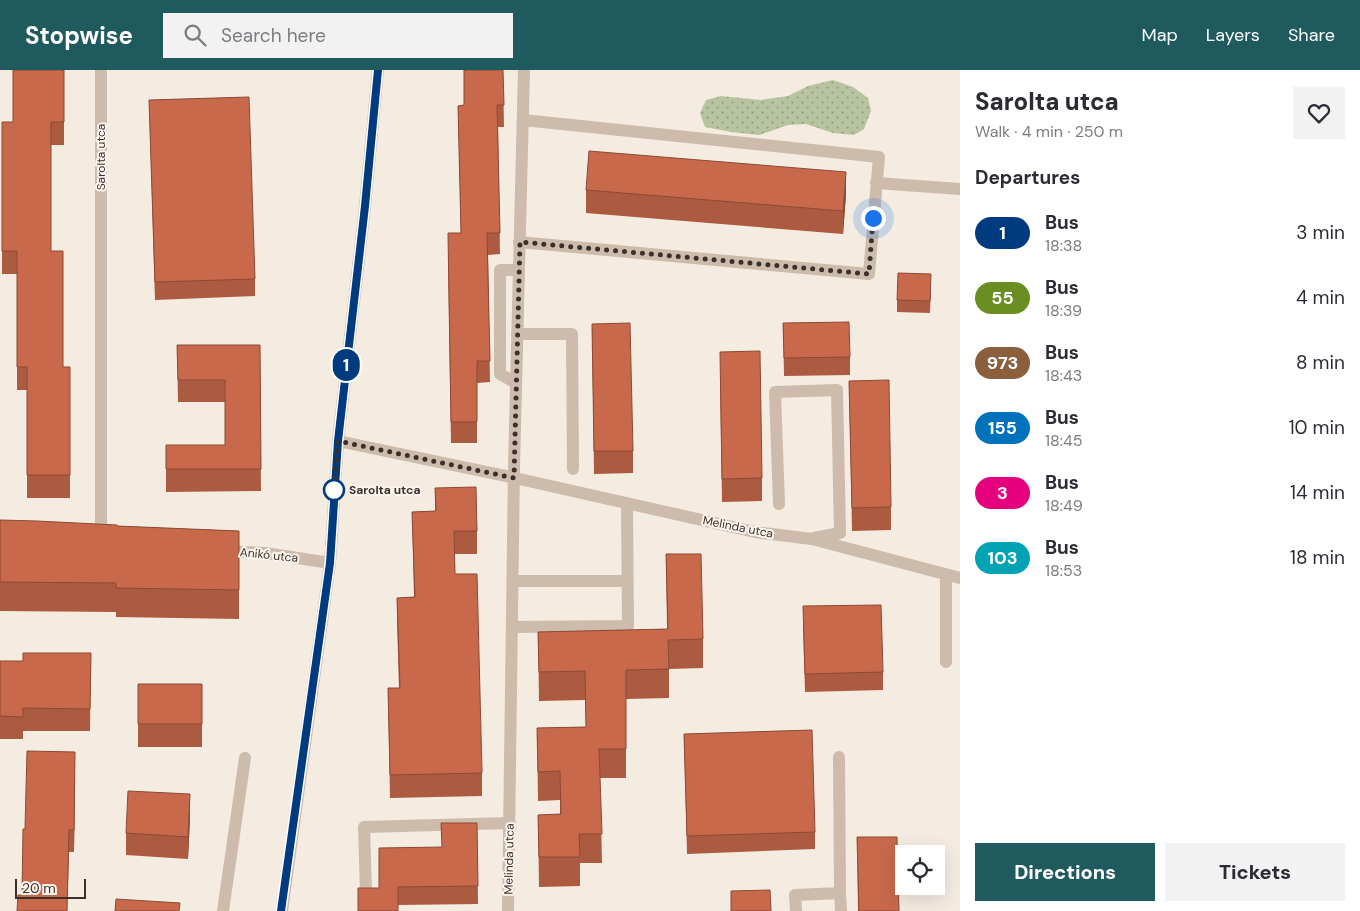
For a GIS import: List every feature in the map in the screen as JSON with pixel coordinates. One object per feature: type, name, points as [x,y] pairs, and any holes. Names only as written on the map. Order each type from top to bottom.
[{"type":"street","name":"Sarolta utca","points":[[101,70],[101,545]]},
{"type":"street","points":[[282,911],[330,563],[338,441],[365,206],[378,70]]},
{"type":"street","points":[[514,478],[524,70]]},
{"type":"street","points":[[520,242],[869,274],[879,158],[522,120]]},
{"type":"street","points":[[876,183],[960,189]]},
{"type":"street","points":[[516,383],[500,374],[500,270],[519,270]]},
{"type":"street","points":[[517,334],[572,334],[573,469]]},
{"type":"street","points":[[778,504],[775,392],[837,390],[840,532],[812,539]]},
{"type":"street","name":"Melinda utca","points":[[338,441],[755,532],[812,539],[960,578]]},
{"type":"street","name":"Melinda utca","points":[[508,911],[514,478]]},
{"type":"street","points":[[513,627],[628,626],[626,503]]},
{"type":"street","name":"Anikó utca","points":[[211,550],[265,553],[330,563]]},
{"type":"street","points":[[946,575],[946,662]]},
{"type":"street","points":[[513,581],[627,581]]},
{"type":"street","points":[[839,757],[841,911]]},
{"type":"street","points":[[223,911],[245,758]]},
{"type":"street","points":[[366,892],[364,827],[510,823]]},
{"type":"street","points":[[796,911],[795,895],[840,893]]},
{"type":"green space","points":[[833,80],[853,87],[868,98],[871,111],[864,129],[854,135],[833,133],[806,124],[788,125],[759,135],[731,132],[705,127],[700,113],[706,100],[721,96],[761,100],[788,96],[808,86]]},
{"type":"building","points":[[13,70],[64,70],[64,122],[51,122],[51,251],[63,251],[63,367],[70,367],[70,475],[27,475],[27,367],[17,367],[17,251],[2,251],[2,122],[13,122]]},
{"type":"building","points":[[464,70],[503,70],[504,105],[497,105],[500,233],[487,233],[490,361],[477,361],[477,422],[451,422],[448,233],[461,233],[458,106],[464,105]]},
{"type":"building","points":[[249,97],[255,279],[155,282],[149,100]]},
{"type":"building","points":[[589,151],[846,172],[843,211],[586,190]]},
{"type":"building","points":[[898,273],[931,274],[930,301],[897,300]]},
{"type":"building","points":[[849,322],[850,357],[784,358],[783,323]]},
{"type":"building","points":[[630,323],[633,451],[594,451],[592,324]]},
{"type":"building","points":[[177,345],[260,345],[261,469],[166,469],[166,445],[225,445],[225,380],[178,380]]},
{"type":"building","points":[[760,351],[762,478],[722,479],[720,352]]},
{"type":"building","points":[[889,380],[891,507],[852,508],[849,381]]},
{"type":"building","points":[[476,487],[477,531],[454,531],[455,574],[477,574],[482,773],[390,775],[388,688],[400,688],[397,598],[415,597],[412,512],[436,511],[435,488]]},
{"type":"building","points":[[0,520],[239,531],[239,590],[116,588],[116,583],[0,582]]},
{"type":"building","points":[[666,554],[701,554],[703,639],[668,640],[669,669],[626,670],[626,749],[599,749],[602,834],[579,834],[580,857],[539,857],[538,815],[561,814],[560,771],[538,772],[537,728],[586,727],[585,671],[539,672],[538,632],[668,629]]},
{"type":"building","points":[[881,605],[883,672],[805,674],[803,606]]},
{"type":"building","points":[[23,653],[91,653],[90,709],[23,708],[23,717],[0,716],[0,661],[23,661]]},
{"type":"building","points":[[138,684],[202,684],[202,724],[138,724]]},
{"type":"building","points":[[812,730],[815,832],[687,836],[684,734]]},
{"type":"building","points":[[27,751],[75,752],[74,830],[69,830],[67,911],[17,911],[18,895],[22,895]]},
{"type":"building","points":[[128,791],[190,794],[188,837],[126,833]]},
{"type":"building","points":[[441,823],[477,823],[478,886],[398,887],[398,911],[358,911],[358,888],[379,888],[379,848],[442,847]]},
{"type":"building","points":[[857,837],[897,837],[897,845],[895,845],[895,895],[899,895],[899,911],[859,911]]},
{"type":"building","points":[[770,890],[771,911],[731,911],[731,891]]},
{"type":"building","points":[[116,899],[180,903],[179,911],[115,911]]},
{"type":"bus line","name":"1","points":[[281,911],[330,563],[338,441],[365,206],[378,70]]},
{"type":"place","name":"Sarolta utca","points":[[334,490]]},
{"type":"route","points":[[334,490],[334,493],[338,441],[514,478],[520,242],[869,274],[873,218]]}]
